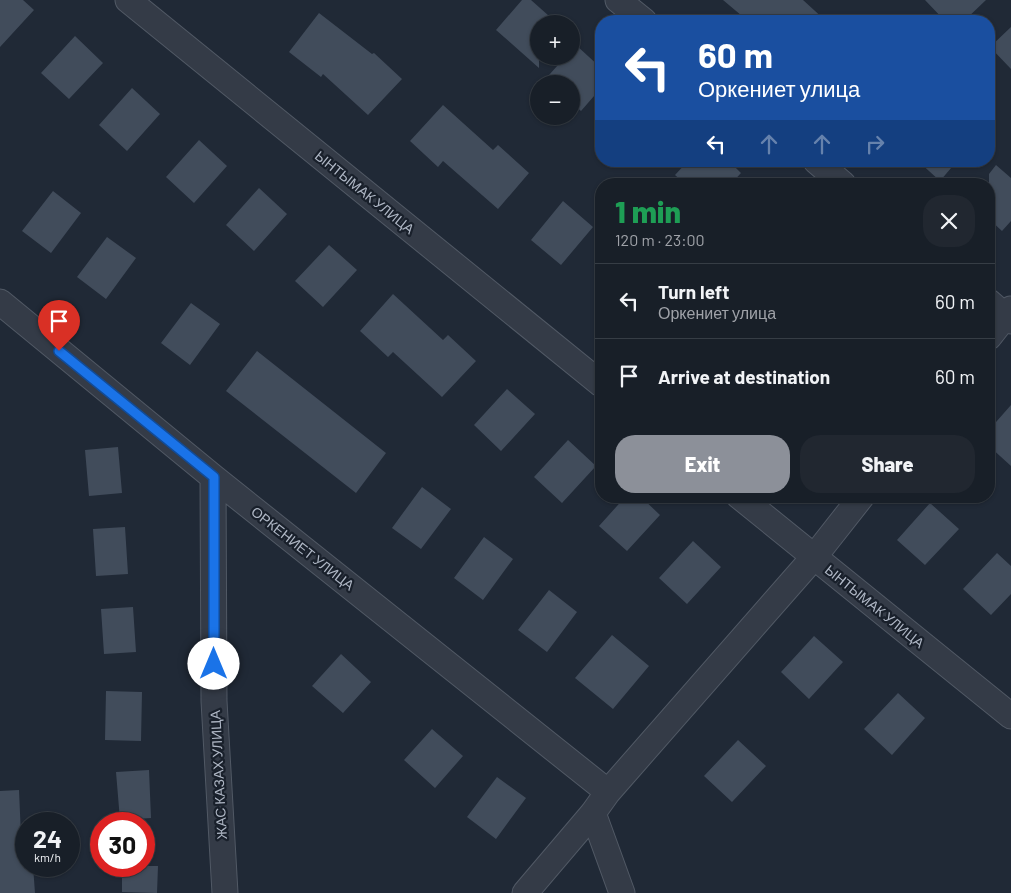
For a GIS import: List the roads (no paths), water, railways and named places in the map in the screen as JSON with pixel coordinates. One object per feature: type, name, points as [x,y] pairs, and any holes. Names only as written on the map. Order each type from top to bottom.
[{"type":"street","name":"ЫНТЫМАК УЛИЦА","points":[[128,0],[595,379]]},
{"type":"street","points":[[618,0],[637,15]]},
{"type":"street","points":[[823,167],[836,178]]},
{"type":"street","name":"ОРКЕНИЕТ УЛИЦА","points":[[0,302],[214,477],[608,792]]},
{"type":"street","points":[[995,327],[1004,312]]},
{"type":"street","name":"ЖАС КАЗАХ УЛИЦА","points":[[214,477],[214,701],[225,893]]},
{"type":"street","name":"ЫНТЫМАК УЛИЦА","points":[[748,503],[1011,716]]},
{"type":"street","points":[[525,893],[593,813],[608,792],[814,557],[856,503]]},
{"type":"street","points":[[593,813],[622,893]]}]
